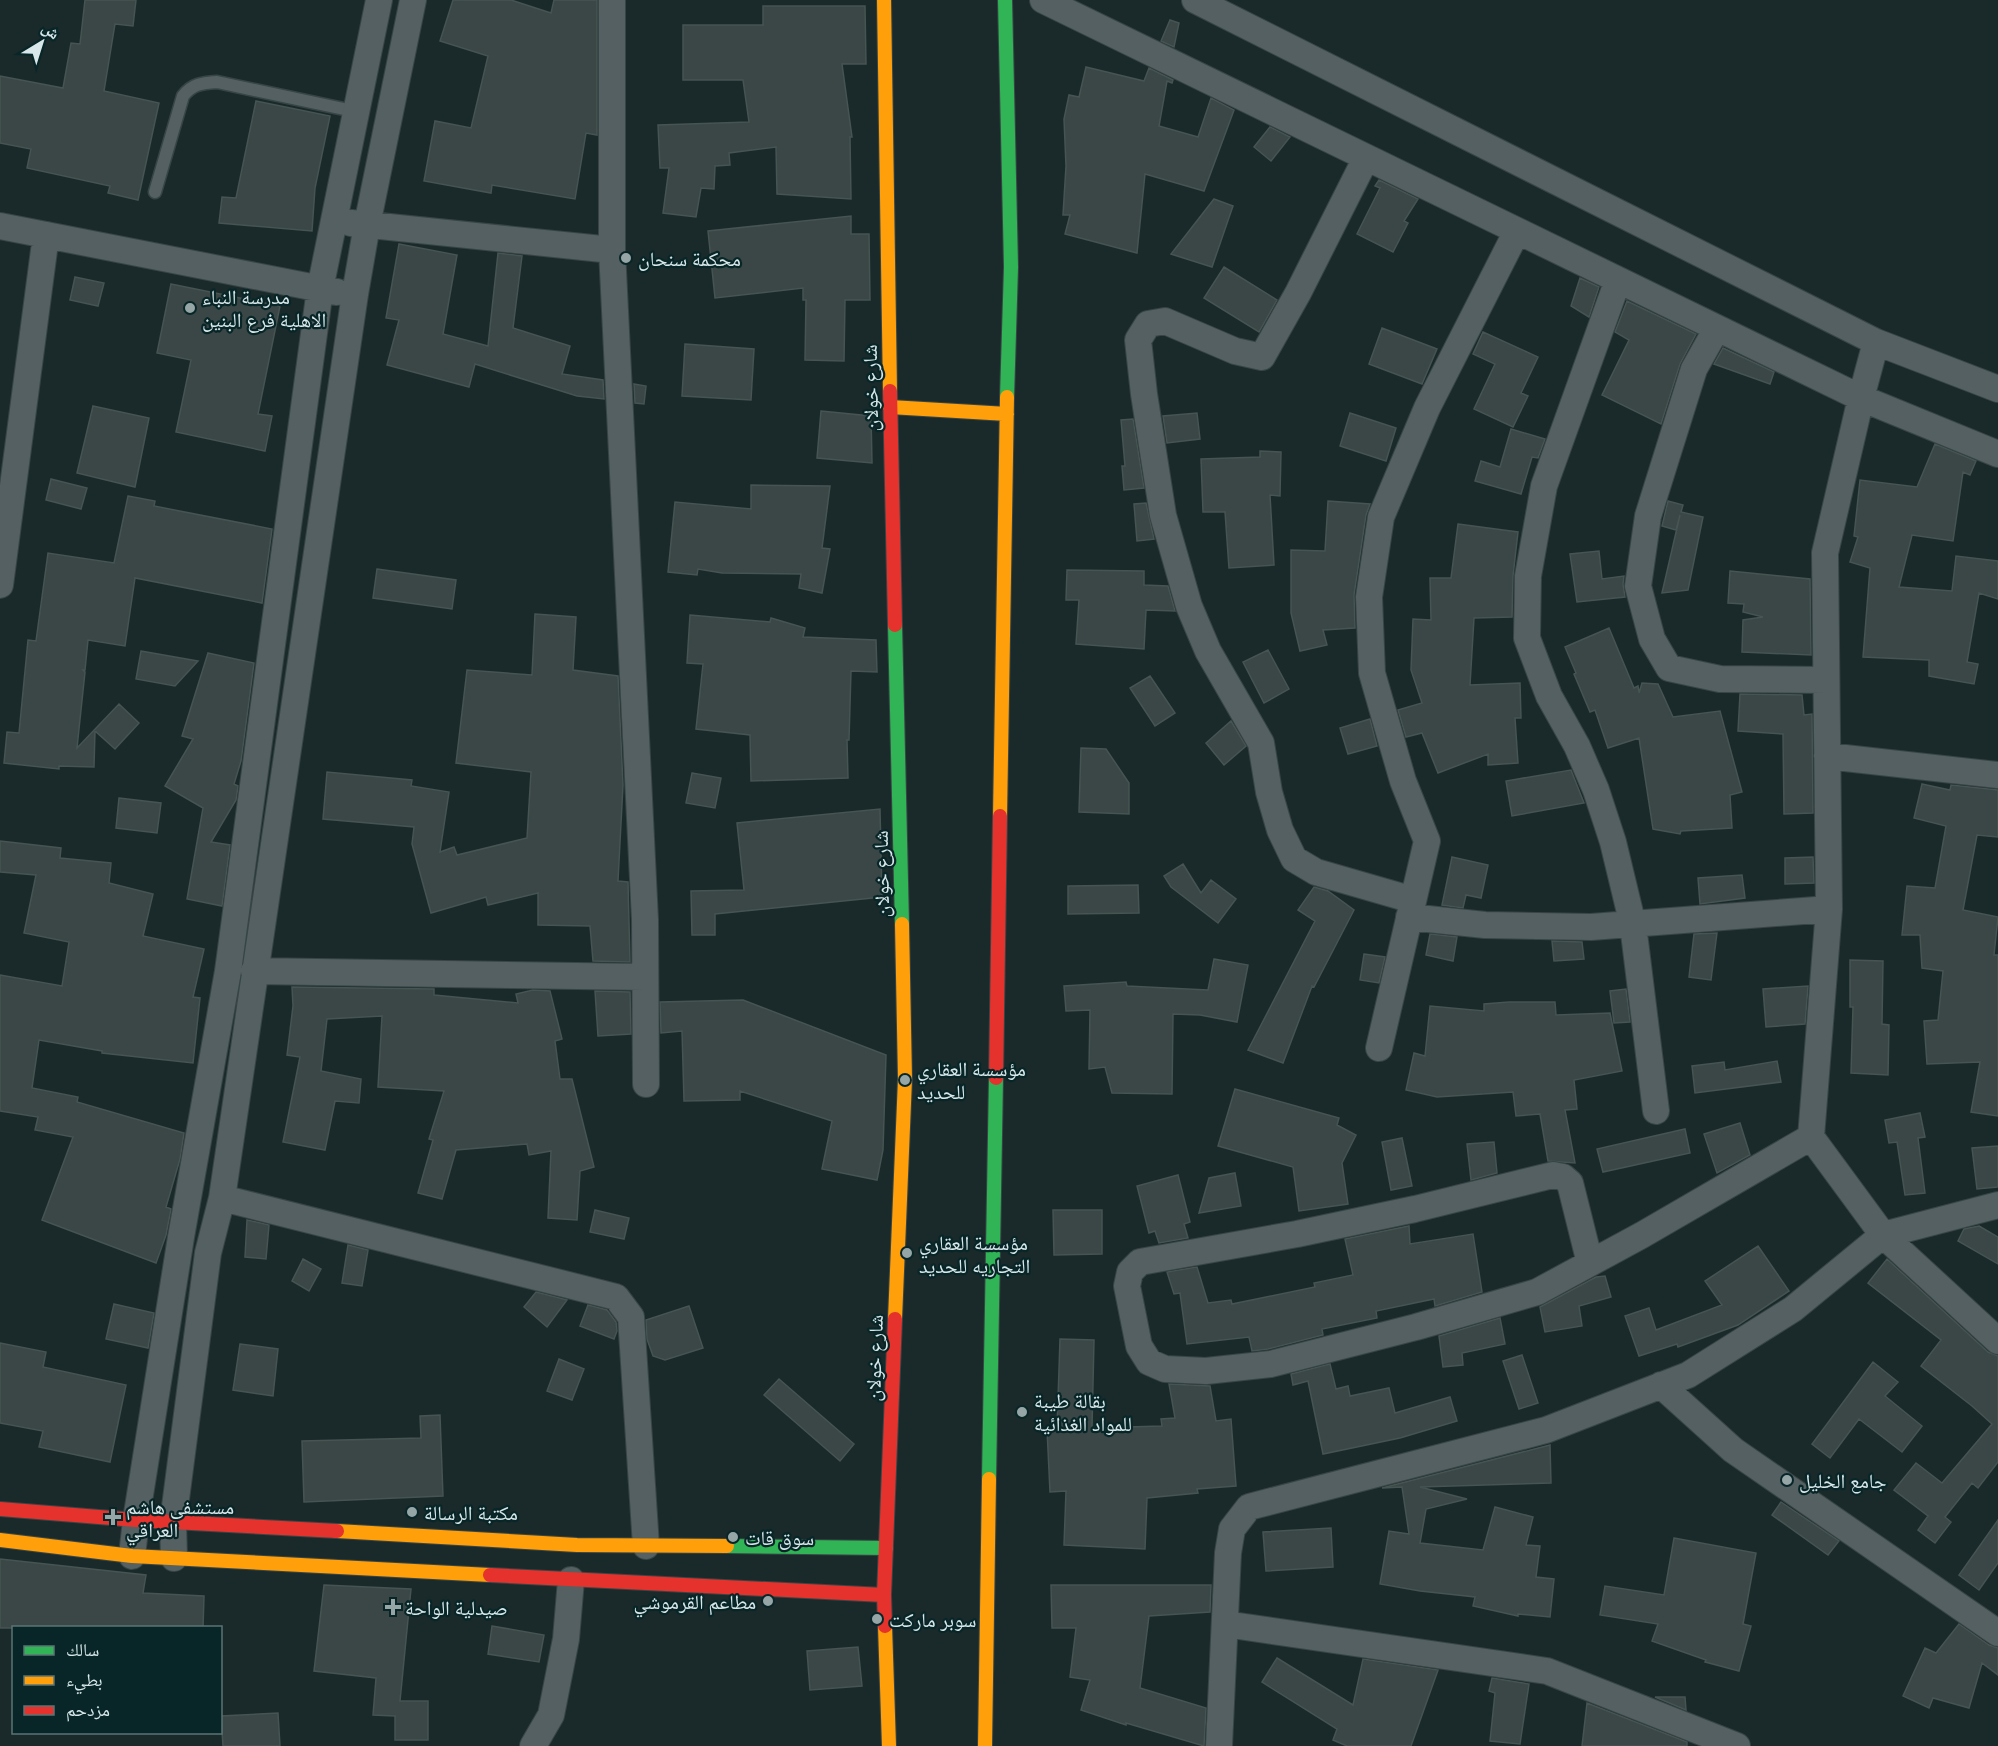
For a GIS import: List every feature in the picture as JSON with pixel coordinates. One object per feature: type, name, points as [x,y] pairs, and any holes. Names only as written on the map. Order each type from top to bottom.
[{"type":"main road","name":"شارع خولان","points":[[885,0],[890,407],[905,1079],[884,1595],[889,1746]]},
{"type":"main road","points":[[985,1746],[1006,414],[1011,267],[1005,0]]},
{"type":"main road","points":[[890,407],[1006,414]]},
{"type":"main road","points":[[0,1509],[136,1520],[577,1545],[886,1548]]},
{"type":"main road","points":[[0,1540],[132,1556],[884,1595]]},
{"type":"street","points":[[132,1556],[181,1237],[228,971],[320,289],[358,112],[379,0]]},
{"type":"street","points":[[174,1558],[173,1522],[208,1253],[222,1198],[355,294],[413,0]]},
{"type":"street","points":[[612,0],[612,250],[645,920],[646,1084]]},
{"type":"street","points":[[1043,0],[1861,398],[1998,454]]},
{"type":"street","points":[[1196,0],[1876,342],[1998,389]]},
{"type":"street","points":[[1366,158],[1298,293],[1262,357],[1235,351],[1165,321],[1148,324],[1138,340],[1163,515],[1186,595],[1208,651],[1261,743],[1269,792],[1280,830],[1294,859],[1316,873],[1411,908],[1485,925],[1591,927],[1829,909]]},
{"type":"street","points":[[335,220],[612,250]]},
{"type":"street","points":[[0,226],[355,294]]},
{"type":"street","points":[[1379,1048],[1427,841],[1402,781],[1372,673],[1369,597],[1381,517],[1427,408],[1517,231]]},
{"type":"street","points":[[0,585],[46,235]]},
{"type":"street","points":[[1618,280],[1544,486],[1528,576],[1527,638],[1549,696],[1577,746],[1596,790],[1613,842],[1633,925],[1656,1111]]},
{"type":"street","points":[[1717,328],[1694,369],[1648,516],[1638,586],[1652,639],[1669,668],[1720,679],[1826,680]]},
{"type":"street","points":[[1876,342],[1825,553],[1829,909],[1811,1137],[1883,1235],[1998,1341]]},
{"type":"street","points":[[1827,756],[1998,775]]},
{"type":"street","points":[[254,971],[645,978]]},
{"type":"street","points":[[1590,1263],[1570,1183],[1563,1177],[1553,1175],[1415,1209],[1297,1234],[1140,1262],[1130,1272],[1127,1286],[1139,1346],[1149,1362],[1165,1369],[1206,1371],[1271,1364],[1416,1328],[1537,1292],[1642,1235],[1811,1137]]},
{"type":"street","points":[[222,1198],[616,1297],[631,1317],[646,1546]]},
{"type":"street","points":[[1219,1746],[1228,1553],[1232,1529],[1249,1508],[1546,1430],[1688,1375],[1793,1309],[1883,1235],[1998,1205]]},
{"type":"street","points":[[1661,1385],[1733,1450],[1998,1633]]},
{"type":"street","points":[[533,1746],[551,1715],[566,1639],[572,1580]]},
{"type":"street","points":[[1225,1624],[1547,1671],[1737,1746]]},
{"type":"lane","points":[[155,192],[183,96],[189,89],[201,83],[217,82],[358,112]]},
{"type":"building","points":[[85,0],[136,0],[133,26],[115,24],[104,91],[159,103],[138,200],[108,193],[110,186],[27,168],[31,149],[0,143],[0,76],[63,88],[71,43],[80,44]]},
{"type":"building","points":[[453,0],[511,0],[551,13],[554,0],[597,0],[597,135],[586,133],[575,199],[492,185],[491,193],[424,181],[435,121],[471,128],[488,56],[440,41]]},
{"type":"building","points":[[763,6],[865,6],[866,64],[842,64],[852,137],[850,137],[851,199],[777,194],[776,147],[729,153],[730,165],[715,166],[714,189],[701,188],[696,217],[663,213],[669,168],[660,168],[658,125],[749,122],[743,80],[683,80],[683,25],[763,25]]},
{"type":"building","points":[[1170,20],[1179,23],[1174,47],[1161,41]]},
{"type":"building","points":[[1086,67],[1144,81],[1149,68],[1173,80],[1172,83],[1167,81],[1159,126],[1198,137],[1211,98],[1234,110],[1204,191],[1145,174],[1137,253],[1065,234],[1070,215],[1063,215],[1066,166],[1064,119],[1069,95],[1079,97]]},
{"type":"building","points":[[256,101],[330,116],[315,188],[312,231],[219,223],[222,197],[236,198]]},
{"type":"building","points":[[1270,127],[1290,137],[1271,161],[1254,147]]},
{"type":"building","points":[[1379,180],[1418,199],[1404,221],[1408,223],[1393,252],[1357,234],[1380,188],[1375,186]]},
{"type":"building","points":[[1214,199],[1233,206],[1212,267],[1171,254]]},
{"type":"building","points":[[851,216],[851,234],[869,234],[870,300],[845,300],[844,361],[805,360],[806,300],[803,300],[803,288],[715,298],[708,231]]},
{"type":"building","points":[[399,244],[457,255],[443,334],[488,346],[498,253],[522,256],[513,328],[570,346],[562,374],[603,380],[604,399],[577,396],[475,364],[469,387],[387,365],[399,320],[386,318]]},
{"type":"building","points":[[1224,267],[1277,300],[1259,332],[1204,298]]},
{"type":"building","points":[[75,277],[104,283],[98,306],[70,300]]},
{"type":"building","points":[[1580,278],[1599,287],[1589,317],[1571,306]]},
{"type":"building","points":[[171,284],[280,306],[258,414],[272,416],[265,451],[176,432],[191,360],[157,353]]},
{"type":"building","points":[[1627,301],[1696,334],[1680,364],[1661,424],[1602,395],[1629,340],[1615,332]]},
{"type":"building","points":[[1382,328],[1437,349],[1422,384],[1369,364]]},
{"type":"building","points":[[1483,332],[1538,357],[1521,393],[1528,396],[1513,427],[1474,409],[1495,364],[1473,354]]},
{"type":"building","points":[[685,344],[754,349],[751,400],[682,396]]},
{"type":"building","points":[[1723,348],[1774,372],[1770,384],[1714,364]]},
{"type":"building","points":[[634,384],[646,386],[644,404],[635,403]]},
{"type":"building","points":[[93,406],[149,418],[135,487],[77,473]]},
{"type":"building","points":[[821,411],[871,416],[872,463],[817,458]]},
{"type":"building","points":[[1197,413],[1200,439],[1167,443],[1163,416]]},
{"type":"building","points":[[1350,413],[1396,428],[1386,461],[1340,446]]},
{"type":"building","points":[[1133,419],[1144,488],[1124,490],[1122,466],[1125,466],[1121,420]]},
{"type":"building","points":[[1511,429],[1545,439],[1538,458],[1532,457],[1521,494],[1475,481],[1481,461],[1500,467]]},
{"type":"building","points":[[1935,444],[1976,461],[1970,475],[1963,472],[1953,541],[1912,535],[1899,587],[1952,591],[1956,556],[1998,561],[1998,599],[1979,593],[1967,662],[1978,664],[1974,684],[1929,676],[1929,660],[1863,657],[1870,568],[1850,562],[1858,537],[1854,536],[1860,480],[1917,487]]},
{"type":"building","points":[[1260,451],[1281,452],[1280,496],[1270,495],[1274,565],[1229,568],[1225,512],[1203,512],[1201,459],[1260,457]]},
{"type":"building","points":[[51,479],[87,488],[81,509],[46,500]]},
{"type":"building","points":[[751,485],[830,486],[822,548],[830,549],[822,593],[799,588],[801,574],[722,573],[698,569],[697,575],[668,572],[675,502],[751,509]]},
{"type":"building","points":[[128,496],[155,501],[154,506],[272,529],[262,603],[135,578],[125,646],[88,640],[85,670],[83,670],[85,672],[77,748],[119,704],[139,723],[115,749],[95,731],[94,767],[59,766],[59,769],[4,763],[7,732],[19,733],[28,640],[36,641],[48,553],[114,563]]},
{"type":"building","points":[[1328,501],[1370,504],[1366,515],[1354,595],[1355,628],[1323,630],[1327,645],[1300,651],[1291,613],[1291,550],[1325,551]]},
{"type":"building","points":[[1668,501],[1683,505],[1681,512],[1703,517],[1688,590],[1662,593],[1680,515],[1676,530],[1662,526]]},
{"type":"building","points":[[1146,503],[1154,539],[1137,541],[1134,504]]},
{"type":"building","points":[[1458,524],[1518,532],[1513,576],[1512,617],[1474,618],[1470,685],[1520,683],[1521,718],[1515,718],[1518,763],[1488,765],[1488,754],[1438,773],[1422,733],[1406,737],[1398,710],[1422,703],[1411,670],[1413,619],[1431,620],[1430,578],[1451,578]]},
{"type":"building","points":[[1599,551],[1602,579],[1624,576],[1625,597],[1577,602],[1570,554]]},
{"type":"building","points":[[377,569],[456,580],[452,609],[373,598]]},
{"type":"building","points":[[1067,570],[1144,571],[1144,585],[1168,586],[1175,611],[1146,610],[1144,649],[1076,644],[1079,600],[1066,600]]},
{"type":"building","points":[[1730,571],[1810,579],[1811,655],[1742,652],[1743,620],[1763,617],[1743,612],[1744,604],[1728,603]]},
{"type":"building","points":[[535,614],[576,617],[573,670],[618,676],[623,785],[618,881],[628,882],[630,962],[593,961],[590,926],[538,925],[538,893],[488,905],[486,897],[431,913],[412,844],[414,827],[323,819],[327,772],[412,780],[411,786],[449,792],[440,852],[454,847],[457,855],[527,838],[531,772],[456,763],[467,670],[532,675]]},
{"type":"building","points":[[690,615],[770,622],[771,618],[805,628],[803,637],[876,640],[877,672],[851,671],[849,740],[847,740],[848,778],[751,781],[750,735],[696,729],[703,664],[687,663]]},
{"type":"building","points":[[1609,628],[1634,688],[1638,686],[1639,693],[1642,683],[1658,684],[1673,717],[1720,711],[1742,792],[1730,795],[1732,828],[1681,831],[1680,834],[1653,829],[1639,738],[1608,748],[1595,710],[1590,712],[1565,647]]},
{"type":"building","points":[[1268,650],[1289,689],[1264,703],[1243,662]]},
{"type":"building","points":[[141,651],[198,661],[175,686],[136,679]]},
{"type":"building","points":[[208,653],[254,663],[241,761],[234,784],[238,786],[236,800],[211,842],[230,845],[222,906],[187,899],[203,808],[165,786],[193,739],[182,736]]},
{"type":"building","points":[[1150,676],[1175,713],[1155,726],[1130,688]]},
{"type":"building","points":[[1740,694],[1802,695],[1804,715],[1812,714],[1813,813],[1784,814],[1783,734],[1738,731]]},
{"type":"building","points":[[1370,719],[1377,746],[1348,754],[1340,728]]},
{"type":"building","points":[[1231,721],[1246,746],[1224,765],[1206,743]]},
{"type":"building","points":[[1081,748],[1106,749],[1129,783],[1129,814],[1079,812]]},
{"type":"building","points":[[1571,770],[1584,803],[1512,816],[1506,781]]},
{"type":"building","points":[[692,773],[721,778],[715,808],[686,803]]},
{"type":"building","points":[[1922,784],[1950,790],[1951,785],[1998,790],[1998,837],[1977,835],[1963,910],[1998,917],[1994,955],[1998,955],[1998,1116],[1971,1112],[1980,1062],[1927,1064],[1924,1021],[1938,1020],[1943,971],[1922,968],[1920,935],[1902,935],[1907,886],[1935,888],[1946,826],[1914,818]]},
{"type":"building","points":[[119,798],[161,803],[157,833],[116,828]]},
{"type":"building","points":[[880,809],[882,897],[715,914],[715,935],[692,935],[691,891],[744,890],[737,823]]},
{"type":"building","points":[[0,841],[61,848],[60,858],[111,863],[109,883],[153,894],[143,936],[204,949],[193,997],[200,998],[193,1063],[102,1053],[102,1051],[39,1040],[32,1088],[78,1097],[77,1102],[184,1133],[180,1159],[166,1207],[171,1209],[166,1235],[156,1263],[42,1220],[73,1137],[35,1130],[38,1117],[0,1111],[0,975],[62,986],[69,942],[24,933],[36,875],[0,872]]},
{"type":"building","points":[[1452,857],[1488,865],[1481,898],[1466,895],[1463,908],[1442,905]]},
{"type":"building","points":[[1813,857],[1814,883],[1785,884],[1785,858]]},
{"type":"building","points":[[1183,864],[1201,893],[1211,880],[1236,899],[1218,923],[1171,887],[1164,876]]},
{"type":"building","points":[[1742,875],[1745,898],[1700,904],[1698,878]]},
{"type":"building","points":[[1138,885],[1139,913],[1068,914],[1068,886]]},
{"type":"building","points":[[1314,887],[1328,891],[1354,910],[1314,987],[1312,986],[1283,1063],[1248,1050],[1315,921],[1298,910]]},
{"type":"building","points":[[1717,933],[1711,980],[1689,977],[1694,934]]},
{"type":"building","points":[[1430,934],[1457,937],[1453,961],[1426,955]]},
{"type":"building","points":[[1552,941],[1582,942],[1584,959],[1554,961]]},
{"type":"building","points":[[1364,954],[1385,957],[1379,983],[1360,980]]},
{"type":"building","points":[[1214,959],[1248,965],[1237,1022],[1200,1015],[1173,1014],[1172,1094],[1112,1093],[1105,1067],[1089,1069],[1090,1010],[1066,1011],[1064,986],[1126,982],[1127,986],[1208,990]]},
{"type":"building","points":[[1850,960],[1883,961],[1882,1024],[1889,1025],[1888,1075],[1851,1073],[1853,1007],[1850,1007]]},
{"type":"building","points":[[1808,986],[1805,1024],[1766,1027],[1763,989]]},
{"type":"building","points":[[292,987],[434,989],[434,995],[518,1003],[516,994],[533,990],[550,991],[562,1039],[555,1041],[560,1079],[572,1079],[594,1167],[580,1171],[577,1220],[548,1218],[551,1151],[529,1155],[527,1144],[456,1150],[442,1199],[418,1193],[433,1140],[429,1139],[444,1091],[378,1087],[382,1016],[327,1019],[321,1071],[361,1079],[359,1103],[335,1101],[325,1150],[283,1142],[300,1057],[287,1055],[293,1006]]},
{"type":"building","points":[[1626,989],[1630,1022],[1614,1023],[1610,991]]},
{"type":"building","points":[[595,991],[630,992],[631,1034],[598,1036]]},
{"type":"building","points":[[743,1000],[886,1055],[883,1150],[877,1180],[822,1169],[832,1121],[740,1091],[740,1100],[684,1101],[682,1031],[661,1033],[660,1002]]},
{"type":"building","points":[[1555,1002],[1556,1015],[1610,1013],[1622,1071],[1574,1080],[1577,1109],[1565,1110],[1575,1163],[1548,1161],[1540,1114],[1516,1116],[1513,1092],[1437,1097],[1406,1090],[1414,1053],[1425,1056],[1430,1006],[1484,1011],[1484,1004]]},
{"type":"building","points":[[1777,1061],[1781,1082],[1695,1093],[1692,1066],[1724,1062],[1725,1070]]},
{"type":"building","points":[[1235,1089],[1339,1118],[1337,1125],[1356,1135],[1342,1163],[1348,1204],[1299,1211],[1293,1167],[1218,1146]]},
{"type":"building","points":[[1920,1113],[1925,1137],[1918,1138],[1925,1193],[1905,1195],[1897,1142],[1889,1143],[1885,1120]]},
{"type":"building","points":[[1740,1123],[1750,1155],[1717,1173],[1704,1134]]},
{"type":"building","points":[[1685,1129],[1690,1153],[1603,1172],[1597,1149]]},
{"type":"building","points":[[1402,1138],[1412,1186],[1391,1190],[1382,1142]]},
{"type":"building","points":[[1494,1142],[1497,1173],[1471,1180],[1467,1144]]},
{"type":"building","points":[[1998,1146],[1998,1187],[1977,1189],[1972,1148]]},
{"type":"building","points":[[1235,1173],[1241,1206],[1199,1213],[1209,1178]]},
{"type":"building","points":[[1178,1175],[1190,1222],[1184,1224],[1188,1238],[1159,1243],[1155,1231],[1149,1233],[1137,1186]]},
{"type":"building","points":[[595,1210],[629,1218],[624,1239],[590,1232]]},
{"type":"building","points":[[1053,1210],[1102,1210],[1102,1254],[1054,1255]]},
{"type":"building","points":[[247,1220],[269,1225],[266,1259],[245,1257]]},
{"type":"building","points":[[1409,1226],[1410,1244],[1473,1234],[1482,1292],[1435,1306],[1434,1299],[1376,1311],[1377,1318],[1322,1329],[1323,1335],[1268,1349],[1252,1351],[1249,1337],[1187,1344],[1180,1293],[1174,1294],[1167,1272],[1197,1267],[1208,1303],[1231,1300],[1232,1304],[1315,1287],[1314,1283],[1353,1275],[1345,1239]]},
{"type":"building","points":[[1979,1226],[1998,1237],[1998,1264],[1958,1241],[1964,1229]]},
{"type":"building","points":[[348,1245],[368,1250],[362,1286],[342,1283]]},
{"type":"building","points":[[1758,1246],[1789,1291],[1738,1325],[1678,1347],[1677,1344],[1639,1356],[1625,1316],[1649,1308],[1656,1330],[1722,1305],[1705,1281]]},
{"type":"building","points":[[303,1259],[321,1269],[309,1291],[292,1281]]},
{"type":"building","points":[[1887,1259],[1988,1352],[1998,1356],[1998,1462],[1978,1488],[1972,1483],[1945,1517],[1951,1522],[1935,1543],[1918,1530],[1928,1516],[1894,1490],[1916,1463],[1942,1483],[1992,1424],[1921,1366],[1941,1340],[1868,1283]]},
{"type":"building","points":[[1605,1276],[1611,1297],[1579,1306],[1582,1326],[1545,1332],[1540,1307],[1596,1277]]},
{"type":"building","points":[[536,1292],[567,1300],[547,1327],[524,1307]]},
{"type":"building","points":[[114,1304],[154,1313],[148,1348],[106,1339]]},
{"type":"building","points":[[588,1305],[607,1310],[616,1322],[617,1331],[614,1339],[580,1326]]},
{"type":"building","points":[[689,1306],[703,1348],[665,1360],[653,1356],[647,1339],[646,1320]]},
{"type":"building","points":[[1500,1318],[1505,1344],[1462,1353],[1463,1365],[1443,1367],[1439,1336]]},
{"type":"building","points":[[1060,1339],[1094,1340],[1092,1428],[1162,1426],[1161,1419],[1175,1418],[1169,1384],[1210,1386],[1216,1421],[1231,1419],[1236,1486],[1197,1489],[1198,1493],[1147,1498],[1145,1549],[1064,1545],[1066,1491],[1050,1492],[1047,1429],[1057,1429]]},
{"type":"building","points":[[0,1343],[46,1352],[43,1367],[126,1385],[110,1462],[39,1447],[43,1431],[0,1423]]},
{"type":"building","points":[[240,1344],[278,1349],[273,1396],[233,1390]]},
{"type":"building","points":[[1522,1355],[1538,1403],[1519,1409],[1503,1361]]},
{"type":"building","points":[[559,1359],[584,1369],[572,1400],[547,1391]]},
{"type":"building","points":[[1873,1362],[1898,1382],[1885,1396],[1922,1426],[1902,1452],[1859,1419],[1830,1458],[1812,1444]]},
{"type":"building","points":[[1330,1364],[1336,1389],[1348,1386],[1350,1396],[1389,1388],[1395,1413],[1450,1397],[1457,1421],[1400,1438],[1323,1454],[1308,1381],[1293,1385],[1291,1374]]},
{"type":"building","points":[[779,1379],[854,1444],[840,1461],[764,1395]]},
{"type":"building","points":[[440,1415],[443,1496],[304,1502],[302,1441],[421,1438],[420,1416]]},
{"type":"building","points":[[1550,1445],[1551,1483],[1420,1487],[1467,1499],[1426,1509],[1420,1543],[1483,1550],[1495,1507],[1533,1517],[1526,1545],[1540,1546],[1536,1577],[1554,1579],[1550,1617],[1518,1614],[1518,1616],[1473,1606],[1475,1597],[1380,1584],[1389,1531],[1409,1534],[1402,1487],[1382,1488]]},
{"type":"building","points":[[1781,1502],[1839,1541],[1828,1555],[1772,1515]]},
{"type":"building","points":[[1998,1520],[1998,1563],[1979,1590],[1959,1575]]},
{"type":"building","points":[[1331,1528],[1333,1567],[1266,1571],[1263,1532]]},
{"type":"building","points":[[1674,1538],[1756,1553],[1743,1624],[1751,1626],[1739,1671],[1705,1662],[1706,1660],[1652,1641],[1658,1624],[1600,1615],[1605,1586],[1664,1595]]},
{"type":"building","points":[[0,1559],[146,1575],[143,1593],[204,1596],[203,1626],[12,1626],[12,1628],[0,1628]]},
{"type":"building","points":[[324,1585],[411,1589],[400,1701],[428,1701],[428,1740],[395,1740],[395,1716],[373,1715],[376,1678],[314,1671]]},
{"type":"building","points":[[1051,1585],[1211,1585],[1210,1612],[1149,1616],[1140,1688],[1206,1708],[1204,1746],[1081,1710],[1090,1680],[1070,1677],[1076,1628],[1052,1628]]},
{"type":"building","points":[[1959,1624],[1989,1645],[1998,1648],[1998,1675],[1982,1663],[1969,1708],[1933,1698],[1929,1708],[1903,1696],[1925,1648],[1936,1653]]},
{"type":"building","points":[[492,1626],[544,1635],[539,1662],[488,1654]]},
{"type":"building","points":[[858,1647],[862,1686],[810,1690],[807,1651]]},
{"type":"building","points":[[1277,1658],[1353,1705],[1363,1659],[1438,1670],[1411,1746],[1347,1746],[1333,1740],[1337,1729],[1262,1682]]},
{"type":"building","points":[[1492,1678],[1529,1684],[1520,1744],[1490,1741],[1495,1693],[1489,1691]]},
{"type":"building","points":[[1655,1697],[1685,1697],[1686,1710]]},
{"type":"building","points":[[1587,1703],[1687,1742],[1687,1746],[1582,1746]]},
{"type":"building","points":[[278,1713],[280,1746],[223,1746],[222,1716]]},
{"type":"traffic: fast","points":[[1005,0],[1011,267],[1007,397]]},
{"type":"traffic: fast","points":[[895,625],[902,924]]},
{"type":"traffic: fast","points":[[989,1479],[996,1078]]},
{"type":"traffic: fast","points":[[727,1546],[886,1548]]},
{"type":"traffic: slow","points":[[884,0],[890,391]]},
{"type":"traffic: slow","points":[[1000,816],[1007,397]]},
{"type":"traffic: slow","points":[[890,407],[1007,414]]},
{"type":"traffic: slow","points":[[895,1319],[905,1079],[902,924]]},
{"type":"traffic: slow","points":[[985,1746],[989,1479]]},
{"type":"traffic: slow","points":[[337,1531],[577,1545],[727,1546]]},
{"type":"traffic: slow","points":[[0,1540],[132,1556],[490,1575]]},
{"type":"traffic: slow","points":[[885,1626],[889,1746]]},
{"type":"traffic: jam","points":[[890,391],[895,625]]},
{"type":"traffic: jam","points":[[996,1078],[1000,816]]},
{"type":"traffic: jam","points":[[885,1626],[884,1595],[895,1319]]},
{"type":"traffic: jam","points":[[0,1509],[136,1520],[337,1531]]},
{"type":"traffic: jam","points":[[490,1575],[884,1595]]},
{"type":"place","name":"محكمة سنحان","points":[[626,258]]},
{"type":"place","name":"مدرسة النباء الاهلية فرع البنين","points":[[190,308]]},
{"type":"place","name":"مؤسسة العقاري للحديد","points":[[905,1080]]},
{"type":"place","name":"مؤسسة العقاري التجاريه للحديد","points":[[907,1253]]},
{"type":"place","name":"بقالة طيبة للمواد الغذائية","points":[[1022,1412]]},
{"type":"place","name":"جامع الخليل","points":[[1787,1480]]},
{"type":"place","name":"مكتبة الرسالة","points":[[412,1512]]},
{"type":"place","name":"مستشفى هاشم العراقي","points":[[113,1517]]},
{"type":"place","name":"سوق قات","points":[[733,1537]]},
{"type":"place","name":"مطاعم القرموشي","points":[[768,1601]]},
{"type":"place","name":"صيدلية الواحة","points":[[393,1607]]},
{"type":"place","name":"سوبر ماركت","points":[[877,1619]]}]
